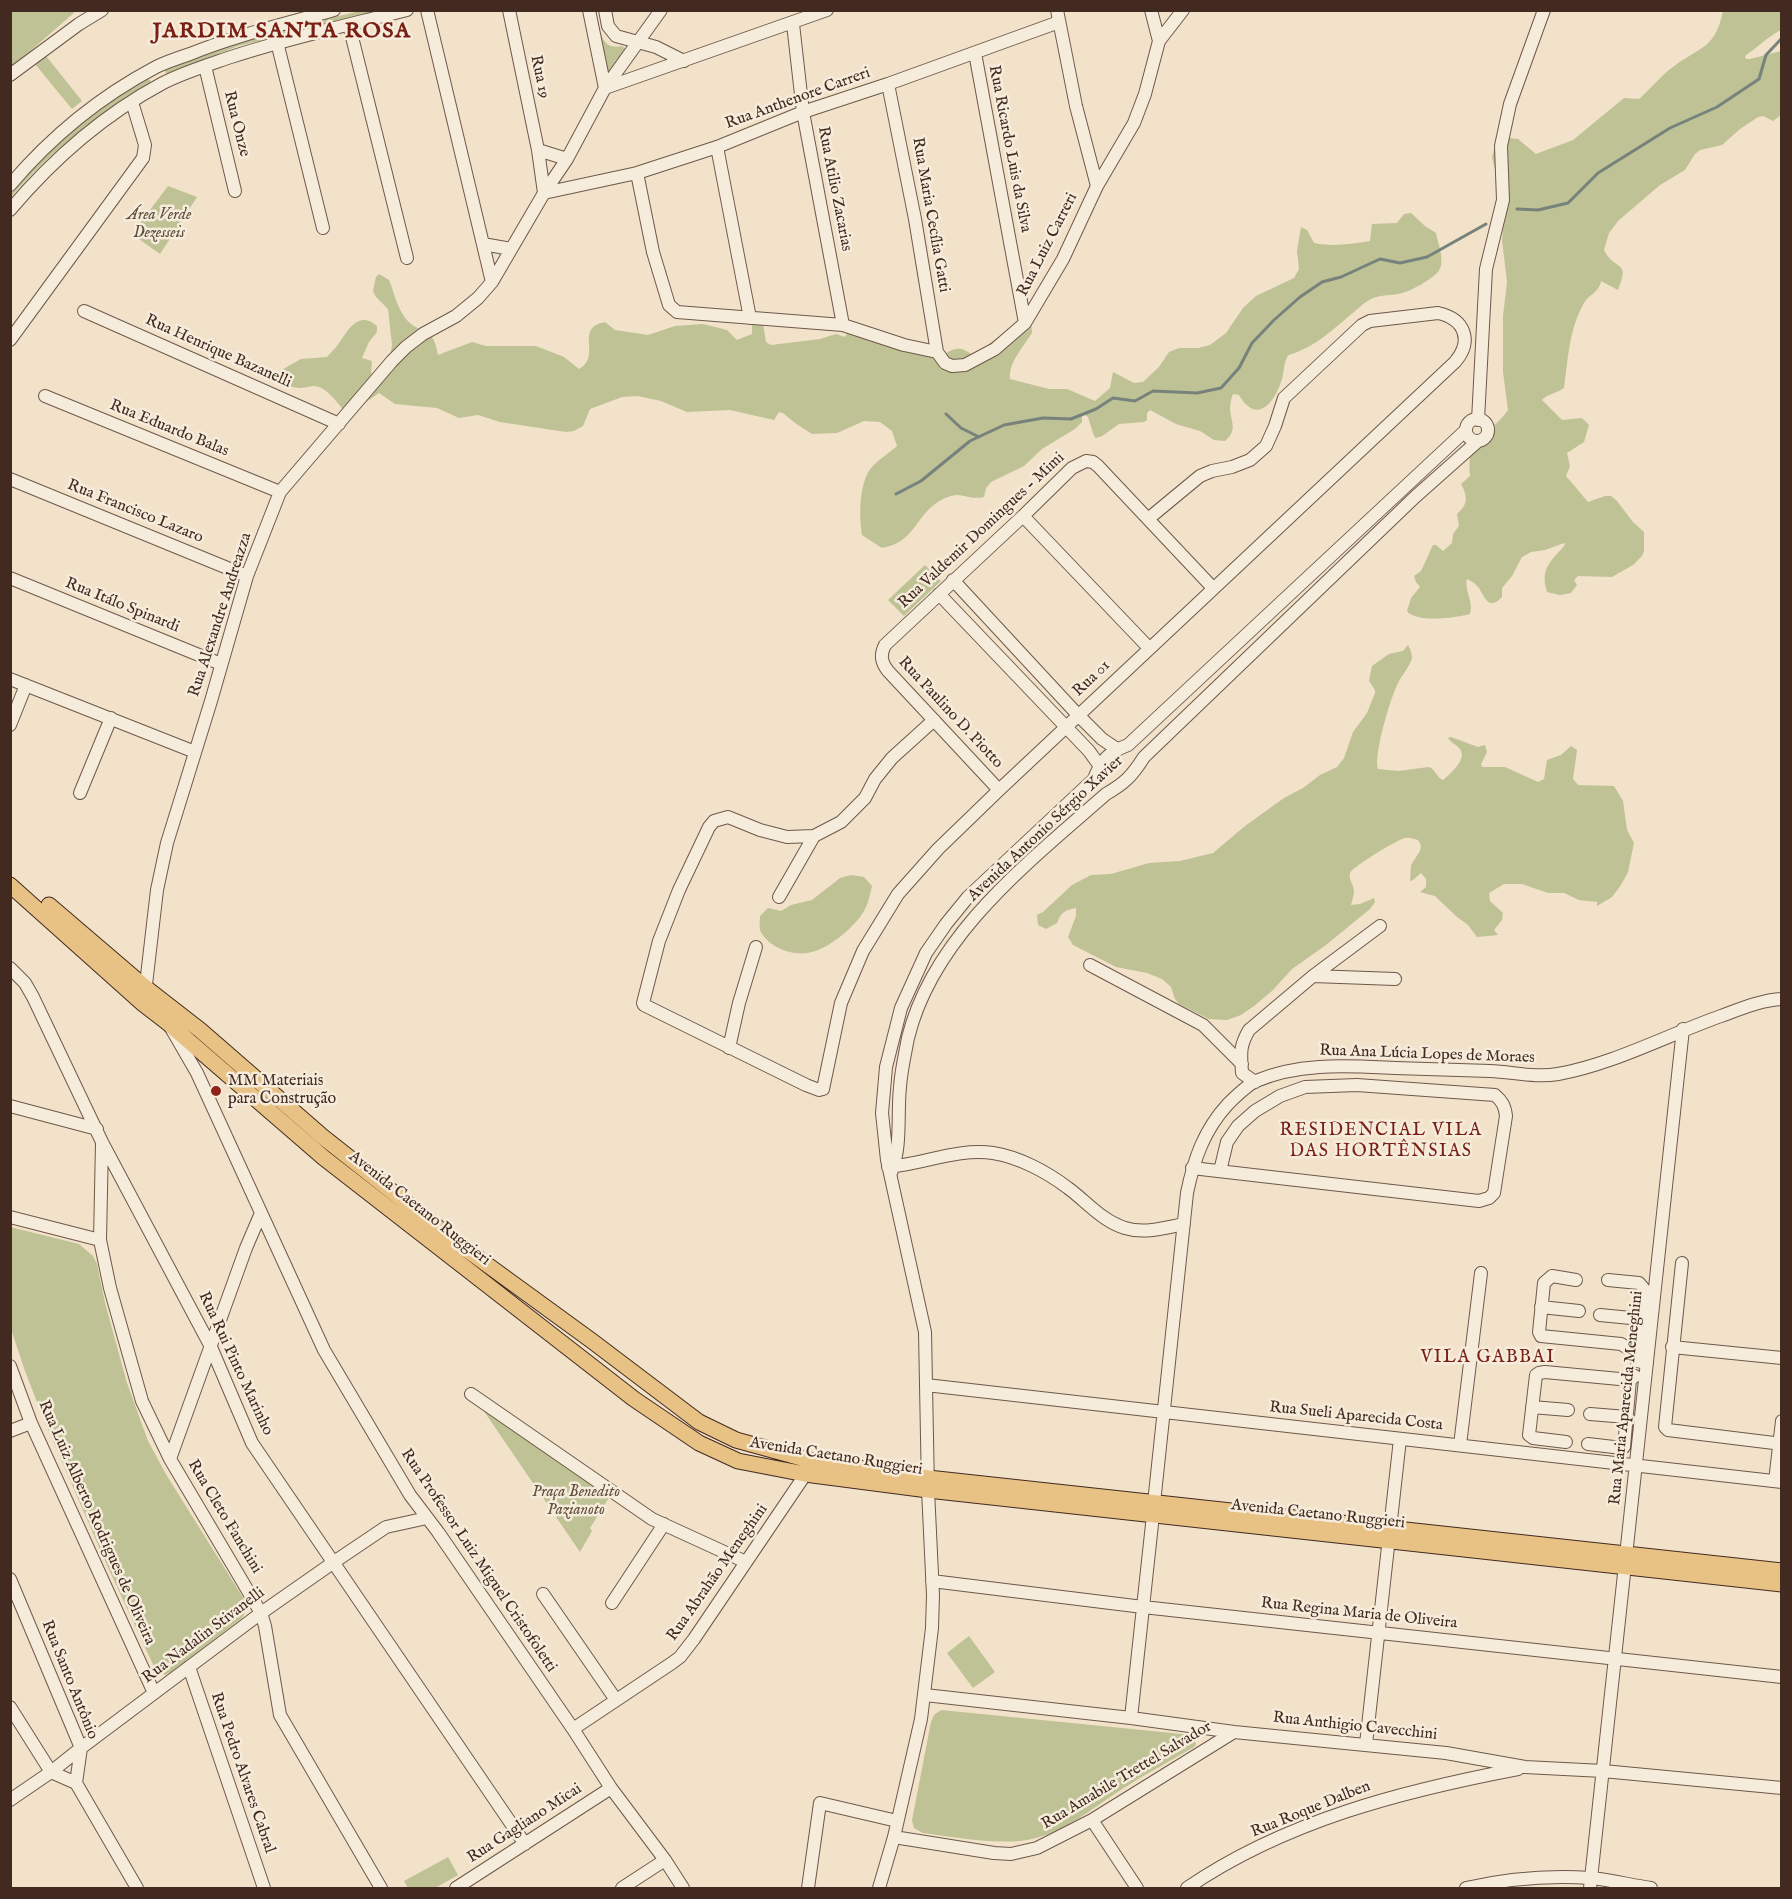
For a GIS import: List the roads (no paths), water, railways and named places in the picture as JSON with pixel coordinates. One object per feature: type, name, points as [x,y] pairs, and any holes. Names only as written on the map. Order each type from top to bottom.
[{"type":"main road","name":"Avenida Caetano Ruggieri","points":[[10,871],[144,995],[168,1023],[324,1158],[634,1399],[699,1443],[738,1461],[805,1474],[928,1484],[1388,1534],[1626,1561],[1782,1584]]},
{"type":"main road","name":"Avenida Caetano Ruggieri","points":[[10,885],[144,995],[200,1030],[324,1137],[456,1242],[699,1422],[736,1440],[816,1462],[928,1484]]},
{"type":"main road","name":"Avenida Caetano Ruggieri","points":[[1626,1561],[1782,1571]]},
{"type":"street","points":[[10,75],[102,10]]},
{"type":"street","points":[[10,185],[68,128],[113,93],[157,67],[299,15],[334,10]]},
{"type":"street","points":[[10,210],[70,148],[101,123],[163,84],[205,66],[277,42],[407,10]]},
{"type":"street","points":[[427,10],[492,282]]},
{"type":"street","name":"Rua 19","points":[[509,10],[538,150],[544,193]]},
{"type":"street","points":[[589,10],[605,88],[793,24],[827,10]]},
{"type":"street","points":[[605,10],[608,26],[616,36],[663,50],[684,60]]},
{"type":"street","name":"Rua Alexandre Andreazza","points":[[144,995],[157,890],[167,843],[247,576],[280,492],[406,347],[423,334],[456,316],[478,298],[492,282],[544,193],[567,159],[605,88],[661,10]]},
{"type":"street","points":[[1151,10],[1158,41]]},
{"type":"street","name":"Rua Luiz Carreri","points":[[637,172],[653,252],[672,310],[843,325],[904,345],[938,352],[945,363],[952,366],[965,365],[994,349],[1025,323],[1063,259],[1097,186],[1134,123],[1145,94],[1158,41],[1183,10]]},
{"type":"street","points":[[1478,420],[1486,269],[1503,200],[1501,146],[1510,104],[1544,10]]},
{"type":"street","points":[[1058,16],[1076,106],[1097,186]]},
{"type":"street","name":"Rua Anthenore Carreri","points":[[544,193],[637,172],[717,147],[803,112],[975,53],[1058,16]]},
{"type":"street","name":"Rua Atilio Zacarias","points":[[793,24],[803,112],[843,325]]},
{"type":"street","points":[[350,25],[407,258]]},
{"type":"street","points":[[277,42],[323,228]]},
{"type":"street","name":"Rua Ricardo Luis da Silva","points":[[975,53],[1025,323]]},
{"type":"street","name":"Rua Onze","points":[[205,66],[236,191]]},
{"type":"street","points":[[157,67],[163,84]]},
{"type":"street","name":"Rua Maria Cecília Gatti","points":[[888,84],[938,352]]},
{"type":"street","points":[[10,340],[143,158],[145,146],[132,102]]},
{"type":"street","points":[[717,147],[750,318]]},
{"type":"street","points":[[538,150],[567,159]]},
{"type":"street","points":[[483,244],[511,249]]},
{"type":"street","name":"Rua Henrique Bazanelli","points":[[84,311],[339,424]]},
{"type":"street","name":"Rua 01","points":[[729,1048],[819,1090],[824,1087],[829,1051],[841,1003],[863,951],[898,894],[938,849],[999,790],[1455,362],[1463,349],[1465,333],[1455,319],[1438,313],[1362,325],[1284,398],[1266,446],[1250,460],[1200,476],[1148,519]]},
{"type":"street","name":"Rua Eduardo Balas","points":[[45,396],[280,492]]},
{"type":"street","points":[[1478,420],[1485,424],[1487,431],[1478,441],[1469,438],[1466,430],[1472,421],[1478,420]]},
{"type":"street","name":"Avenida Antonio Sérgio Xavier","points":[[891,1169],[882,1113],[886,1067],[901,1008],[926,953],[968,897],[1094,779],[1099,765],[1123,747],[1466,430]]},
{"type":"street","name":"Avenida Antonio Sérgio Xavier","points":[[891,1169],[899,1131],[900,1086],[909,1036],[928,985],[953,943],[988,902],[1106,794],[1127,781],[1144,757],[1415,497],[1478,441]]},
{"type":"street","name":"Rua Valdemir Domingues - Mimi","points":[[881,657],[885,645],[1072,468],[1086,461],[1098,466],[1213,588]]},
{"type":"street","name":"Rua Francisco Lazaro","points":[[10,479],[247,576]]},
{"type":"street","points":[[1023,516],[1149,648]]},
{"type":"street","name":"Rua Itálo Spinardi","points":[[10,578],[221,664]]},
{"type":"street","points":[[953,580],[1102,739],[1123,747],[1134,747],[1144,757]]},
{"type":"street","points":[[939,594],[1099,765]]},
{"type":"street","name":"Rua Paulino D. Piotto","points":[[881,657],[888,671],[999,790]]},
{"type":"street","points":[[10,679],[195,752]]},
{"type":"street","points":[[10,725],[26,685]]},
{"type":"street","points":[[80,793],[111,718]]},
{"type":"street","points":[[756,947],[739,1003],[729,1048],[643,1003],[659,941],[679,890],[714,821],[722,818],[735,818],[760,830],[787,837],[814,836],[841,822],[865,798],[875,779],[892,758],[934,720]]},
{"type":"street","points":[[1094,779],[1096,785],[1106,794]]},
{"type":"street","points":[[779,897],[814,836]]},
{"type":"street","points":[[1255,1082],[1242,1073],[1240,1053],[1242,1042],[1249,1030],[1313,976],[1380,926]]},
{"type":"street","points":[[1090,965],[1203,1025],[1242,1064]]},
{"type":"street","name":"Rua Rui Pinto Marinho","points":[[10,968],[25,983],[33,997],[102,1142],[211,1347],[252,1443],[525,1844]]},
{"type":"street","points":[[1313,976],[1395,979]]},
{"type":"street","name":"Rua Ana Lúcia Lopes de Moraes","points":[[1131,1718],[1187,1193],[1192,1168],[1202,1142],[1210,1127],[1236,1096],[1255,1082],[1291,1071],[1344,1065],[1538,1075],[1558,1074],[1623,1054],[1683,1029],[1743,1008],[1782,999]]},
{"type":"street","name":"Rua Professor Luiz Miguel Cristofoletti","points":[[168,1023],[197,1073],[324,1350],[410,1495],[573,1729],[611,1788],[683,1888]]},
{"type":"street","name":"Rua Maria Aparecida Meneghini","points":[[1591,1883],[1646,1376],[1642,1362],[1683,1029]]},
{"type":"street","name":"Rua Professor Luiz Miguel Cristofoletti","points":[[197,1073],[196,1047],[200,1030]]},
{"type":"street","points":[[1192,1168],[1479,1201],[1490,1198],[1494,1193],[1506,1116],[1505,1108],[1502,1101],[1495,1095],[1357,1085],[1305,1087],[1280,1096],[1255,1111],[1238,1126],[1227,1142],[1220,1171]]},
{"type":"street","points":[[10,1106],[97,1129]]},
{"type":"street","name":"Rua Cleto Fanchini","points":[[102,1142],[100,1240],[110,1288],[142,1401],[170,1459],[261,1613],[280,1715],[381,1888]]},
{"type":"street","points":[[879,1888],[894,1838],[912,1760],[925,1695],[932,1628],[925,1332],[891,1169],[954,1154],[992,1153],[1025,1162],[1066,1186],[1103,1217],[1125,1228],[1150,1231],[1184,1224]]},
{"type":"street","points":[[170,1459],[246,1248],[261,1213]]},
{"type":"street","points":[[10,1217],[100,1240]]},
{"type":"street","points":[[1682,1263],[1672,1347],[1666,1429],[1780,1444]]},
{"type":"street","points":[[1460,1445],[1481,1273]]},
{"type":"street","points":[[1576,1280],[1551,1276],[1544,1283],[1539,1332],[1541,1336],[1621,1344],[1631,1350],[1642,1362]]},
{"type":"street","points":[[1608,1280],[1639,1283],[1644,1289],[1641,1319],[1642,1362]]},
{"type":"street","points":[[1541,1307],[1579,1311]]},
{"type":"street","points":[[1600,1315],[1641,1319]]},
{"type":"street","points":[[1672,1347],[1782,1358]]},
{"type":"street","name":"Rua Luiz Alberto Rodrigues de Oliveira","points":[[10,1366],[31,1423],[154,1693]]},
{"type":"street","points":[[1566,1442],[1533,1438],[1529,1435],[1536,1375],[1545,1372],[1630,1380]]},
{"type":"street","points":[[1588,1444],[1624,1447],[1630,1380],[1634,1376],[1646,1376]]},
{"type":"street","name":"Rua Sueli Aparecida Costa","points":[[926,1385],[1778,1482]]},
{"type":"street","points":[[471,1394],[652,1519],[746,1562]]},
{"type":"street","points":[[1532,1407],[1568,1410]]},
{"type":"street","points":[[1590,1414],[1627,1417]]},
{"type":"street","points":[[1778,1482],[1782,1421]]},
{"type":"street","points":[[10,1431],[31,1423]]},
{"type":"street","points":[[1366,1744],[1400,1438]]},
{"type":"street","name":"Rua Abrahão Meneghini","points":[[573,1729],[680,1657],[805,1474],[816,1462]]},
{"type":"street","name":"Rua Nadalin Stivanelli","points":[[10,1800],[333,1562],[386,1527],[427,1518]]},
{"type":"street","points":[[612,1603],[664,1524]]},
{"type":"street","name":"Rua Santo Antônio","points":[[10,1579],[81,1748],[76,1783]]},
{"type":"street","name":"Rua Regina Maria de Oliveira","points":[[932,1581],[1143,1607],[1782,1677]]},
{"type":"street","points":[[543,1594],[616,1700]]},
{"type":"street","name":"Rua Pedro Alvares Cabral","points":[[189,1667],[264,1888]]},
{"type":"street","name":"Rua Anthigio Cavecchini","points":[[925,1695],[1234,1732],[1446,1753],[1525,1767],[1603,1771],[1782,1788]]},
{"type":"street","points":[[10,1707],[51,1772],[76,1783],[137,1888]]},
{"type":"street","name":"Rua Amabile Trettel Salvador","points":[[894,1838],[994,1853],[1011,1854],[1037,1848],[1092,1820],[1234,1732]]},
{"type":"street","name":"Rua Roque Dalben","points":[[1186,1888],[1253,1851],[1359,1806],[1459,1780],[1525,1767]]},
{"type":"street","name":"Rua Gagliano Micai","points":[[456,1888],[611,1788]]},
{"type":"street","points":[[808,1888],[820,1803],[897,1821]]},
{"type":"street","points":[[1092,1820],[1137,1888]]},
{"type":"street","points":[[622,1888],[665,1860]]},
{"type":"street","points":[[1467,1888],[1534,1879],[1651,1888]]},
{"type":"waterway","points":[[1517,209],[1538,210],[1568,203],[1598,173],[1670,128],[1717,107],[1759,79],[1766,55],[1782,38]]},
{"type":"waterway","points":[[896,494],[921,481],[970,441],[1004,425],[1043,418],[1071,419],[1096,409],[1113,398],[1135,401],[1153,391],[1197,393],[1221,388],[1239,368],[1252,343],[1300,297],[1322,282],[1341,277],[1380,259],[1400,263],[1427,257],[1486,224]]},
{"type":"waterway","points":[[946,414],[961,428],[979,437]]},
{"type":"place","name":"MM Materiais para Construção","points":[[216,1091]]},
{"type":"district","name":"JARDIM SANTA ROSA","points":[[282,32]]},
{"type":"district","name":"RESIDENCIAL VILA DAS HORTÊNSIAS","points":[[1381,1141]]},
{"type":"district","name":"VILA GABBAI","points":[[1488,1358]]},
{"type":"park label","name":"Área Verde Dezesseis","points":[[159,225]]},
{"type":"park label","name":"Praça Benedito Pazianoto","points":[[576,1502]]}]
